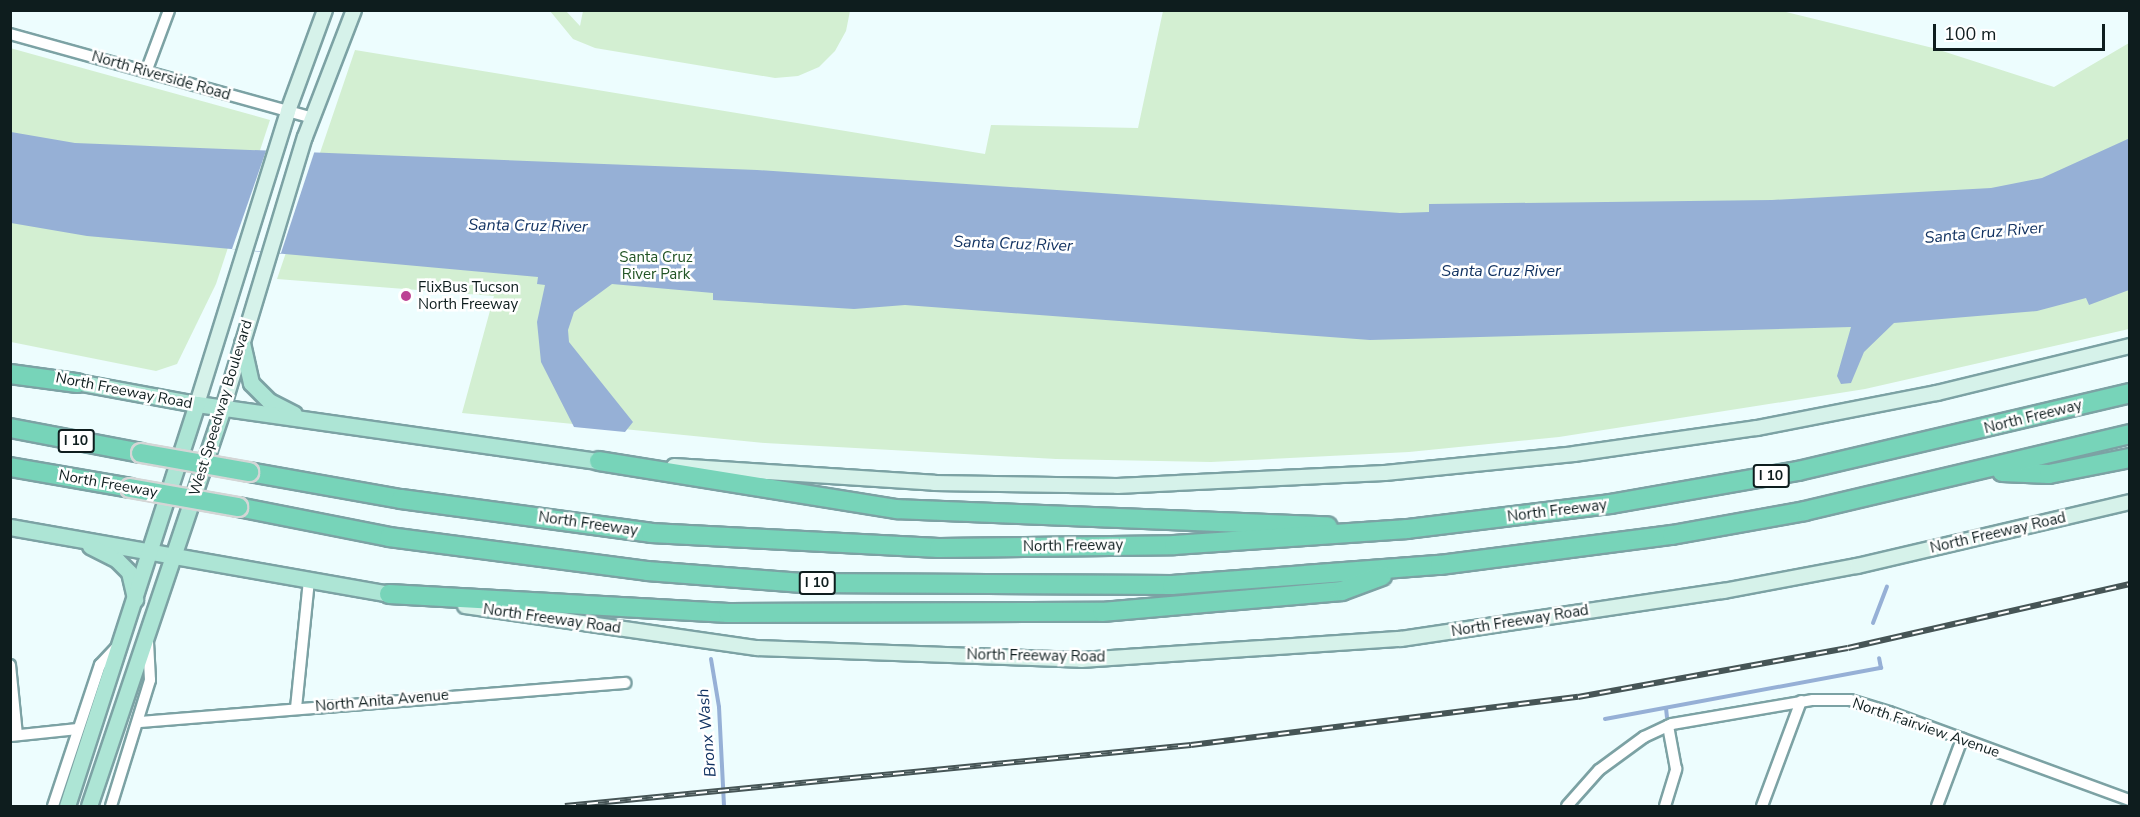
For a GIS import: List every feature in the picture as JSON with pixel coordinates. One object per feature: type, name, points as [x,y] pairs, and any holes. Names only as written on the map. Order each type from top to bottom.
[{"type":"highway","points":[[10,374],[77,383]]},
{"type":"highway","name":"North Freeway","points":[[10,428],[401,500],[651,533],[939,548],[1174,545],[1407,529],[1610,504],[1798,471],[2130,393]]},
{"type":"highway","name":"North Freeway","points":[[10,467],[238,507],[389,537],[647,571],[802,583],[1160,585],[1402,568],[1672,535],[1982,472],[2130,434]]},
{"type":"highway","points":[[1982,472],[2049,474],[2130,458]]},
{"type":"highway","points":[[599,460],[897,509],[1407,529]]},
{"type":"highway","points":[[389,594],[728,614],[1102,612],[1342,591],[1402,568]]},
{"type":"main road","name":"West Speedway Boulevard","points":[[67,807],[126,636],[288,111],[325,10]]},
{"type":"main road","name":"West Speedway Boulevard","points":[[88,807],[175,556],[305,137],[354,10]]},
{"type":"main road","points":[[242,343],[251,383],[269,401],[305,419]]},
{"type":"main road","name":"North Freeway Road","points":[[10,368],[77,383],[222,408],[599,460],[934,483],[1117,486],[1385,473],[1562,456],[1768,426],[1937,393],[2130,346]]},
{"type":"main road","name":"North Freeway Road","points":[[10,526],[309,581],[757,648],[1082,660],[1401,639],[1723,591],[1888,559],[2130,502]]},
{"type":"main road","points":[[76,539],[117,560],[129,572],[135,605]]},
{"type":"street","points":[[146,72],[169,10]]},
{"type":"street","name":"North Riverside Road","points":[[10,34],[312,118]]},
{"type":"street","points":[[296,708],[309,581]]},
{"type":"street","points":[[53,807],[100,665],[126,636]]},
{"type":"street","points":[[111,807],[139,722],[150,680],[147,642]]},
{"type":"street","points":[[10,665],[14,736],[78,729]]},
{"type":"street","name":"North Anita Avenue","points":[[139,722],[625,683]]},
{"type":"street","name":"North Fairview Avenue","points":[[1567,807],[1599,770],[1668,726],[1801,701],[1850,700],[2125,797]]},
{"type":"street","points":[[1762,807],[1801,701]]},
{"type":"street","points":[[1665,807],[1676,769],[1668,726]]},
{"type":"street","points":[[1937,807],[1962,739]]},
{"type":"street","points":[[2115,807],[2125,797]]},
{"type":"green space","points":[[550,11],[566,11],[580,26],[583,11],[850,11],[846,31],[835,51],[819,67],[798,76],[775,78],[595,48],[573,39]]},
{"type":"green space","name":"Santa Cruz River Park","points":[[1163,11],[1782,11],[1933,48],[2054,87],[2129,43],[2129,329],[1865,389],[1559,437],[1409,452],[1211,462],[1056,459],[765,443],[462,413],[494,296],[277,279],[355,50],[985,154],[991,125],[1138,128]]},
{"type":"green space","points":[[10,48],[270,120],[216,284],[177,364],[156,371],[11,342]]},
{"type":"water","name":"Santa Cruz River","points":[[11,132],[75,143],[757,170],[1400,213],[1429,212],[1429,204],[1772,200],[1991,188],[2042,178],[2130,138],[2129,290],[2089,305],[2086,298],[2037,311],[1894,323],[1864,352],[1851,383],[1841,384],[1837,376],[1851,327],[1370,340],[905,305],[854,309],[713,300],[713,293],[612,284],[574,312],[568,330],[569,342],[633,422],[625,432],[574,427],[541,362],[537,322],[545,285],[537,284],[538,277],[87,236],[11,223]]},
{"type":"pier","points":[[267,148],[315,150],[281,253],[232,249]]},
{"type":"waterway","points":[[1873,623],[1887,587]]},
{"type":"waterway","points":[[1605,719],[1881,668],[1879,658]]},
{"type":"waterway","name":"Bronx Wash","points":[[711,659],[719,707],[724,806]]},
{"type":"waterway","points":[[1666,708],[1667,717]]},
{"type":"railway","points":[[565,806],[1191,745],[1578,697],[1848,648],[2130,584]]},
{"type":"place","name":"FlixBus Tucson North Freeway","points":[[406,296]]}]
